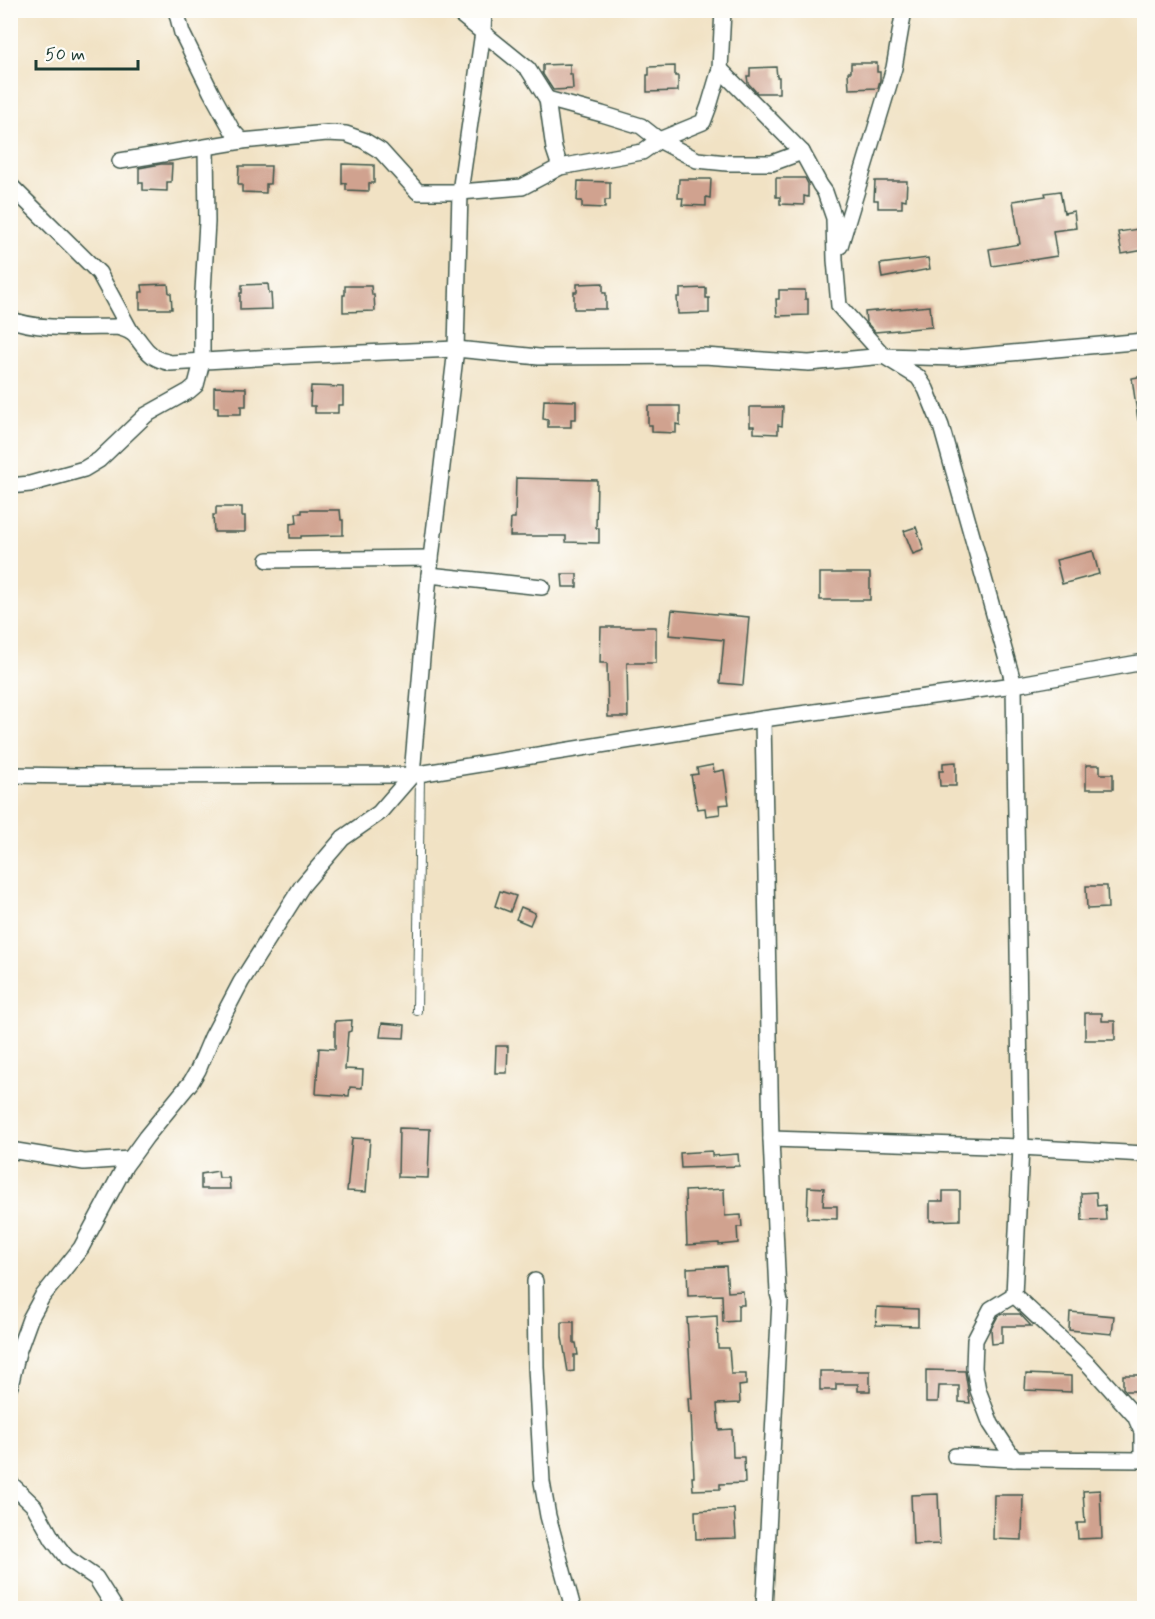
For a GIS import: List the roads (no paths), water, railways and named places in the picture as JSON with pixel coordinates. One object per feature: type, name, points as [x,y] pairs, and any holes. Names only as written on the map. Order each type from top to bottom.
[{"type":"street","points":[[176,10],[182,33],[211,92],[232,130],[242,141]]},
{"type":"street","points":[[455,10],[528,69],[547,99],[554,149],[560,167]]},
{"type":"street","points":[[10,1386],[18,1352],[30,1319],[42,1297],[81,1248],[125,1166],[191,1082],[241,982],[302,886],[343,838],[379,813],[416,774],[429,575],[456,349],[460,192],[483,32],[484,10]]},
{"type":"street","points":[[120,161],[242,141],[327,133],[346,134],[363,140],[381,151],[418,192],[460,192],[522,187],[560,167],[642,152],[659,140],[703,122],[720,69],[723,10]]},
{"type":"street","points":[[836,260],[894,68],[904,10]]},
{"type":"street","points":[[720,69],[802,152],[830,202],[834,218],[839,306],[884,356],[918,377],[926,389],[941,426],[1014,685],[1021,1147],[1014,1295],[1090,1366],[1135,1416],[1142,1432],[1143,1460],[955,1456]]},
{"type":"street","points":[[547,99],[641,126],[659,140],[697,160],[772,163],[802,152]]},
{"type":"street","points":[[10,486],[40,482],[84,468],[99,460],[146,415],[196,385],[201,362],[207,222],[206,148]]},
{"type":"street","points":[[10,185],[99,273],[131,332],[154,357],[171,363],[456,349],[539,357],[704,356],[809,363],[884,356],[956,358],[1144,341]]},
{"type":"street","points":[[10,319],[38,326],[116,327],[131,332]]},
{"type":"street","points":[[268,560],[431,558]]},
{"type":"street","points":[[429,575],[542,587]]},
{"type":"street","points":[[10,775],[416,774],[763,719],[1014,685],[1144,662]]},
{"type":"street","points":[[763,719],[771,1139],[780,1301],[764,1608]]},
{"type":"street","points":[[771,1139],[1021,1147],[1144,1154]]},
{"type":"street","points":[[10,1150],[84,1162],[130,1159]]},
{"type":"street","points":[[535,1281],[536,1367],[542,1482],[548,1516],[573,1608]]},
{"type":"street","points":[[1014,1295],[991,1309],[975,1340],[974,1368],[978,1390],[991,1424],[1014,1459]]},
{"type":"street","points":[[10,1483],[34,1506],[53,1540],[67,1558],[96,1578],[115,1608]]},
{"type":"lane","points":[[416,774],[417,1011]]}]
